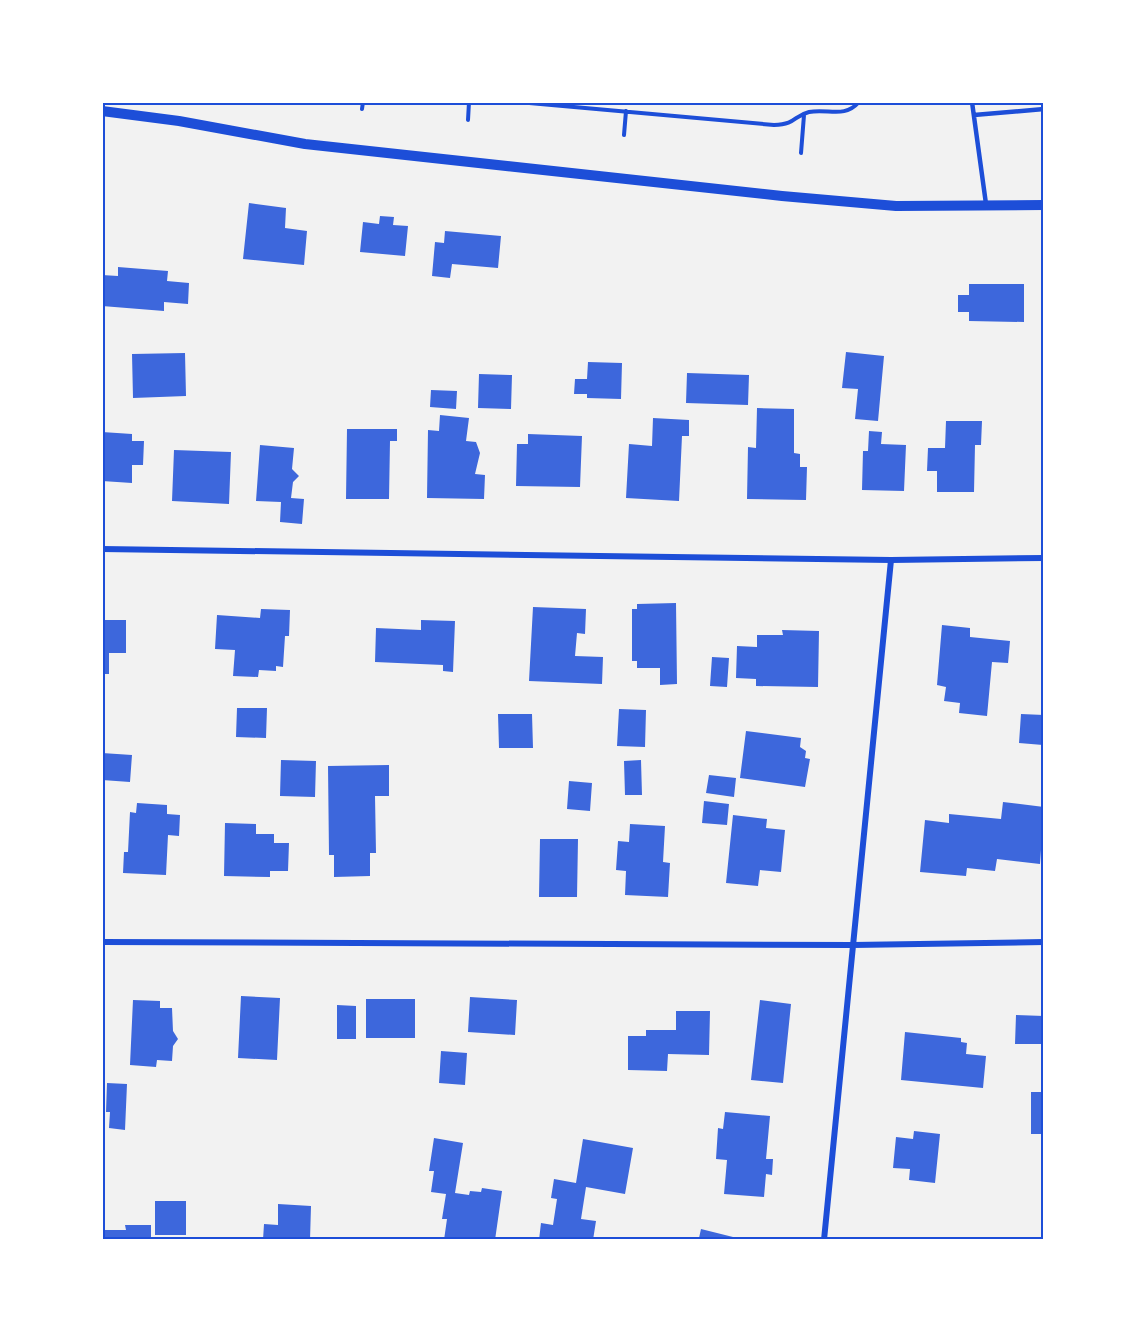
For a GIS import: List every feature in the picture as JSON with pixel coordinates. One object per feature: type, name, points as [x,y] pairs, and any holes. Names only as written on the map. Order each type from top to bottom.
[{"type":"street","points":[[102,111],[306,144],[488,165],[885,205],[1044,206]]},
{"type":"street","points":[[102,549],[891,560],[1044,558]]},
{"type":"street","points":[[824,1240],[891,560]]},
{"type":"street","points":[[102,942],[853,945],[1044,942]]},
{"type":"lane","points":[[972,102],[986,206]]},
{"type":"lane","points":[[974,115],[1044,109]]},
{"type":"path","points":[[362,109],[363,102]]},
{"type":"path","points":[[468,120],[469,102]]},
{"type":"path","points":[[518,102],[774,125],[790,124],[811,111],[843,113],[859,102]]},
{"type":"path","points":[[624,135],[626,111]]},
{"type":"path","points":[[801,153],[804,114]]},
{"type":"building","points":[[249,203],[286,208],[285,228],[307,231],[304,265],[243,259]]},
{"type":"building","points":[[380,216],[394,217],[393,225],[408,226],[405,256],[360,252],[363,222],[379,224]]},
{"type":"building","points":[[445,231],[501,236],[498,268],[452,264],[450,278],[432,276],[435,242],[444,243]]},
{"type":"building","points":[[118,267],[168,271],[167,281],[189,283],[188,304],[164,302],[164,311],[102,306],[102,275],[118,276]]},
{"type":"building","points":[[969,284],[1024,284],[1024,322],[969,321],[969,312],[958,312],[958,295],[969,295]]},
{"type":"building","points":[[846,352],[884,356],[878,421],[855,419],[858,389],[842,388]]},
{"type":"building","points":[[185,353],[186,396],[133,398],[132,354]]},
{"type":"building","points":[[588,362],[622,363],[621,399],[587,398],[587,394],[574,394],[575,379],[587,379]]},
{"type":"building","points":[[687,373],[749,375],[748,405],[686,403]]},
{"type":"building","points":[[479,374],[512,375],[511,409],[478,408]]},
{"type":"building","points":[[431,390],[457,391],[456,409],[430,407]]},
{"type":"building","points":[[757,408],[794,409],[794,453],[800,454],[800,467],[807,467],[806,500],[747,499],[748,447],[756,448]]},
{"type":"building","points":[[440,415],[469,418],[466,441],[476,442],[480,453],[475,474],[485,475],[484,499],[427,498],[428,430],[439,431]]},
{"type":"building","points":[[653,418],[689,420],[689,436],[682,436],[679,501],[626,498],[629,444],[652,446]]},
{"type":"building","points":[[946,421],[982,421],[981,445],[975,445],[974,492],[937,492],[937,471],[927,471],[928,448],[945,448]]},
{"type":"building","points":[[347,429],[397,429],[397,441],[390,441],[389,499],[346,499]]},
{"type":"building","points":[[869,431],[882,432],[881,444],[906,445],[904,491],[862,490],[863,451],[868,451]]},
{"type":"building","points":[[102,432],[132,434],[132,441],[144,441],[143,465],[132,465],[132,483],[102,481]]},
{"type":"building","points":[[528,434],[582,436],[580,487],[516,486],[517,444],[528,444]]},
{"type":"building","points":[[260,445],[294,448],[292,469],[299,476],[293,482],[291,498],[304,499],[302,524],[280,522],[281,502],[256,501]]},
{"type":"building","points":[[174,450],[231,452],[229,504],[172,501]]},
{"type":"building","points":[[676,603],[677,684],[660,685],[660,668],[637,668],[637,661],[632,661],[632,609],[637,609],[637,604]]},
{"type":"building","points":[[533,607],[586,609],[585,634],[577,633],[575,656],[603,657],[602,684],[529,681]]},
{"type":"building","points":[[261,609],[290,610],[289,636],[285,636],[283,667],[276,666],[276,671],[259,670],[258,677],[233,676],[235,650],[215,649],[217,615],[260,618]]},
{"type":"building","points":[[102,620],[126,620],[126,653],[109,653],[109,674],[102,674]]},
{"type":"building","points":[[421,620],[455,621],[453,672],[443,671],[443,665],[375,662],[376,628],[421,630]]},
{"type":"building","points":[[942,625],[970,628],[970,637],[1010,641],[1008,663],[992,662],[987,716],[959,713],[960,703],[944,701],[946,687],[937,685]]},
{"type":"building","points":[[782,630],[819,631],[818,687],[756,686],[756,679],[736,678],[737,646],[757,647],[757,635],[783,635]]},
{"type":"building","points":[[712,657],[729,658],[727,687],[710,686]]},
{"type":"building","points":[[237,708],[267,708],[266,738],[236,737]]},
{"type":"building","points":[[619,709],[646,710],[645,747],[617,746]]},
{"type":"building","points":[[498,714],[532,714],[533,748],[499,748]]},
{"type":"building","points":[[1021,714],[1044,715],[1043,745],[1019,743]]},
{"type":"building","points":[[746,731],[801,738],[800,747],[806,751],[805,758],[810,759],[805,787],[740,778]]},
{"type":"building","points":[[102,753],[132,755],[130,782],[102,780]]},
{"type":"building","points":[[281,760],[316,761],[315,797],[280,796]]},
{"type":"building","points":[[641,760],[642,795],[625,795],[624,761]]},
{"type":"building","points":[[389,765],[389,796],[375,796],[376,853],[370,853],[370,876],[334,877],[334,855],[329,855],[328,766]]},
{"type":"building","points":[[709,775],[736,778],[734,797],[706,793]]},
{"type":"building","points":[[569,781],[592,783],[590,811],[567,809]]},
{"type":"building","points":[[704,801],[729,804],[727,825],[702,823]]},
{"type":"building","points":[[1003,802],[1044,807],[1040,864],[997,859],[995,871],[967,868],[966,876],[920,872],[925,820],[949,823],[949,814],[1001,819]]},
{"type":"building","points":[[137,803],[167,805],[167,814],[180,815],[179,836],[168,835],[166,875],[123,873],[124,852],[128,852],[130,812],[136,813]]},
{"type":"building","points":[[733,815],[767,819],[766,828],[785,830],[781,872],[760,870],[758,886],[726,883]]},
{"type":"building","points":[[225,823],[256,824],[256,834],[274,834],[274,843],[289,843],[288,871],[270,871],[270,877],[224,876]]},
{"type":"building","points":[[630,824],[665,826],[663,862],[670,863],[668,897],[625,895],[626,871],[616,870],[618,841],[629,842]]},
{"type":"building","points":[[540,839],[578,839],[577,897],[539,897]]},
{"type":"building","points":[[241,996],[280,998],[277,1060],[238,1058]]},
{"type":"building","points":[[470,997],[517,1000],[515,1035],[468,1032]]},
{"type":"building","points":[[366,999],[415,999],[415,1038],[366,1038]]},
{"type":"building","points":[[133,1000],[160,1001],[160,1008],[172,1008],[173,1031],[178,1039],[173,1046],[172,1061],[157,1060],[156,1067],[130,1065]]},
{"type":"building","points":[[760,1000],[791,1004],[783,1083],[751,1080]]},
{"type":"building","points":[[337,1005],[356,1006],[356,1039],[337,1039]]},
{"type":"building","points":[[676,1011],[710,1011],[709,1055],[668,1054],[667,1071],[628,1070],[628,1036],[646,1036],[646,1030],[676,1030]]},
{"type":"building","points":[[1016,1015],[1044,1016],[1044,1044],[1015,1044]]},
{"type":"building","points":[[905,1032],[961,1038],[961,1042],[967,1043],[966,1054],[986,1056],[983,1088],[901,1080]]},
{"type":"building","points":[[441,1051],[467,1053],[465,1085],[439,1083]]},
{"type":"building","points":[[107,1083],[127,1084],[125,1130],[109,1128],[110,1112],[106,1112]]},
{"type":"building","points":[[1031,1092],[1044,1092],[1044,1134],[1031,1134]]},
{"type":"building","points":[[725,1112],[770,1116],[766,1159],[773,1159],[772,1175],[766,1174],[764,1197],[724,1194],[727,1160],[716,1159],[718,1128],[723,1129]]},
{"type":"building","points":[[914,1131],[940,1134],[935,1183],[909,1180],[910,1169],[893,1168],[896,1137],[913,1139]]},
{"type":"building","points":[[434,1138],[463,1143],[455,1193],[469,1195],[470,1191],[481,1192],[482,1188],[502,1191],[495,1240],[444,1240],[447,1219],[442,1219],[446,1194],[431,1192],[434,1171],[429,1171]]},
{"type":"building","points":[[583,1139],[633,1148],[625,1194],[586,1187],[581,1219],[596,1221],[593,1240],[539,1240],[541,1223],[553,1225],[557,1199],[551,1198],[554,1179],[576,1183]]},
{"type":"building","points":[[155,1201],[186,1201],[186,1235],[155,1235]]},
{"type":"building","points":[[278,1204],[311,1206],[310,1240],[263,1240],[264,1224],[278,1225]]},
{"type":"building","points":[[125,1225],[151,1225],[151,1240],[102,1240],[102,1230],[126,1230]]},
{"type":"building","points":[[701,1229],[741,1240],[693,1240],[694,1237],[699,1238]]}]
